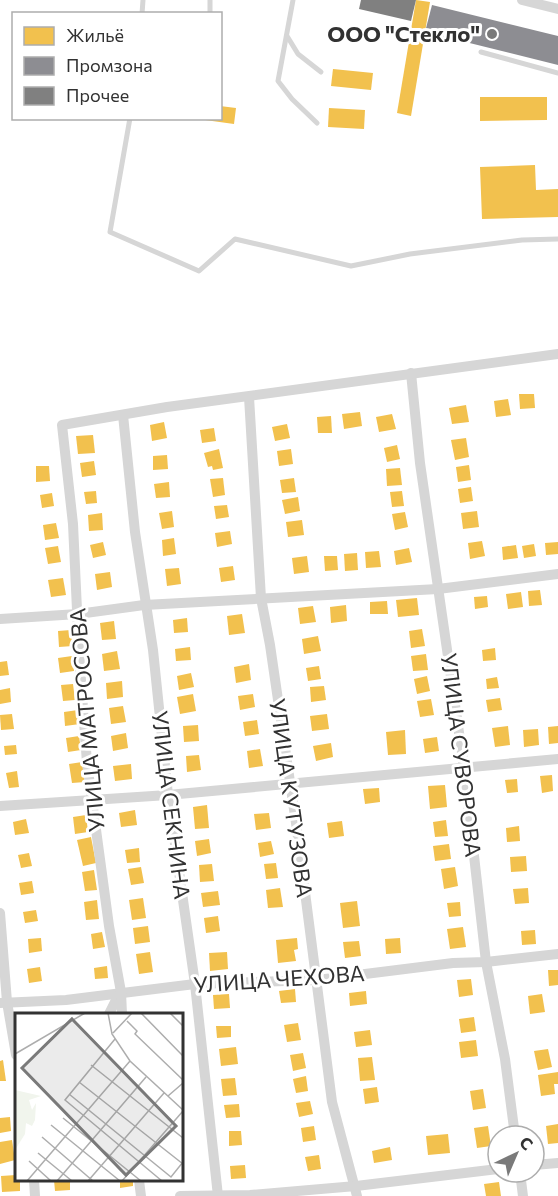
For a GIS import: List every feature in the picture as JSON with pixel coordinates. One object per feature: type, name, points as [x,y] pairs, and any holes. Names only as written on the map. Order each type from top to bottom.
[{"type":"street","points":[[522,0],[558,9]]},
{"type":"street","points":[[123,415],[558,354]]},
{"type":"street","name":"УЛИЦА СУВОРОВА","points":[[411,374],[420,463],[464,767],[486,962],[505,1059],[513,1124]]},
{"type":"street","name":"УЛИЦА КУТУЗОВА","points":[[249,398],[261,598],[290,784],[332,1102],[356,1191]]},
{"type":"street","name":"УЛИЦА МАТРОСОВА","points":[[122,1013],[121,992],[109,926],[92,799],[79,653],[73,524],[62,425],[123,415]]},
{"type":"street","name":"УЛИЦА СЕКНИНА","points":[[123,415],[144,605],[153,650],[168,795],[195,984],[218,1195]]},
{"type":"street","points":[[0,619],[78,614],[144,605],[438,589],[558,574]]},
{"type":"street","points":[[0,806],[168,795],[558,759]]},
{"type":"street","points":[[0,913],[4,1002],[15,1051]]},
{"type":"street","name":"УЛИЦА ЧЕХОВА","points":[[4,1002],[66,1000],[195,984],[317,980],[453,963],[486,962],[558,954]]},
{"type":"street","points":[[110,1013],[121,992]]},
{"type":"street","points":[[4,1002],[15,1014]]},
{"type":"street","points":[[180,1196],[356,1191],[486,1171]]},
{"type":"street","points":[[33,1181],[35,1196]]},
{"type":"street","points":[[139,1181],[141,1196]]},
{"type":"lane","points":[[293,0],[278,81],[292,99],[317,123]]},
{"type":"lane","points":[[287,36],[298,54],[321,72]]},
{"type":"lane","points":[[481,52],[558,74]]},
{"type":"lane","points":[[130,120],[110,232],[199,271],[235,239],[351,266],[433,251],[522,240],[558,239]]},
{"type":"building: Жильё","points":[[416,0],[430,2],[411,116],[397,113]]},
{"type":"building: Жильё","points":[[333,69],[373,73],[371,90],[331,86]]},
{"type":"building: Жильё","points":[[480,97],[547,97],[547,120],[480,121]]},
{"type":"building: Жильё","points":[[222,106],[236,108],[234,124],[205,120],[222,120]]},
{"type":"building: Жильё","points":[[329,108],[365,110],[364,129],[328,127]]},
{"type":"building: Жильё","points":[[535,165],[536,190],[558,189],[558,217],[482,219],[480,167]]},
{"type":"building: Жильё","points":[[519,394],[534,394],[535,408],[520,409]]},
{"type":"building: Жильё","points":[[508,399],[511,415],[496,417],[494,401]]},
{"type":"building: Жильё","points":[[466,405],[469,422],[452,424],[449,408]]},
{"type":"building: Жильё","points":[[360,412],[362,426],[344,429],[342,414]]},
{"type":"building: Жильё","points":[[392,414],[396,429],[379,432],[376,417]]},
{"type":"building: Жильё","points":[[331,416],[332,433],[318,433],[317,417]]},
{"type":"building: Жильё","points":[[164,422],[167,438],[152,441],[150,425]]},
{"type":"building: Жильё","points":[[287,424],[290,438],[275,441],[272,427]]},
{"type":"building: Жильё","points":[[214,428],[216,441],[202,443],[200,430]]},
{"type":"building: Жильё","points":[[93,435],[95,453],[78,454],[76,436]]},
{"type":"building: Жильё","points":[[466,438],[469,457],[455,460],[451,440]]},
{"type":"building: Жильё","points":[[397,445],[400,459],[387,462],[384,448]]},
{"type":"building: Жильё","points":[[219,449],[223,468],[213,470],[212,466],[208,467],[204,453]]},
{"type":"building: Жильё","points":[[291,449],[293,464],[279,466],[277,451]]},
{"type":"building: Жильё","points":[[167,455],[168,469],[153,470],[153,456]]},
{"type":"building: Жильё","points":[[94,461],[96,475],[82,477],[80,463]]},
{"type":"building: Жильё","points":[[469,465],[471,480],[458,482],[456,467]]},
{"type":"building: Жильё","points":[[36,466],[49,466],[50,481],[36,482]]},
{"type":"building: Жильё","points":[[400,468],[402,485],[387,486],[386,469]]},
{"type":"building: Жильё","points":[[223,478],[225,495],[213,497],[210,479]]},
{"type":"building: Жильё","points":[[294,478],[296,492],[282,493],[280,480]]},
{"type":"building: Жильё","points":[[169,482],[170,497],[156,498],[154,484]]},
{"type":"building: Жильё","points":[[471,487],[473,501],[460,503],[458,489]]},
{"type":"building: Жильё","points":[[96,491],[97,503],[86,504],[84,492]]},
{"type":"building: Жильё","points":[[402,491],[404,506],[392,507],[390,492]]},
{"type":"building: Жильё","points":[[52,493],[54,506],[42,508],[40,495]]},
{"type":"building: Жильё","points":[[298,497],[300,511],[285,514],[282,500]]},
{"type":"building: Жильё","points":[[227,505],[229,517],[216,519],[214,506]]},
{"type":"building: Жильё","points":[[172,511],[174,527],[162,529],[159,513]]},
{"type":"building: Жильё","points":[[477,511],[479,527],[463,529],[461,513]]},
{"type":"building: Жильё","points":[[405,512],[408,527],[395,530],[392,514]]},
{"type":"building: Жильё","points":[[102,513],[103,530],[89,531],[88,515]]},
{"type":"building: Жильё","points":[[302,520],[304,535],[288,537],[286,522]]},
{"type":"building: Жильё","points":[[56,523],[59,538],[45,540],[43,525]]},
{"type":"building: Жильё","points":[[230,531],[232,544],[217,547],[215,533]]},
{"type":"building: Жильё","points":[[174,538],[176,554],[163,556],[162,540]]},
{"type":"building: Жильё","points":[[482,541],[485,556],[470,559],[468,543]]},
{"type":"building: Жильё","points":[[103,542],[106,555],[93,558],[90,545]]},
{"type":"building: Жильё","points":[[558,542],[558,554],[546,555],[545,543]]},
{"type":"building: Жильё","points":[[534,544],[536,556],[524,558],[522,546]]},
{"type":"building: Жильё","points":[[516,545],[518,558],[503,560],[502,547]]},
{"type":"building: Жильё","points":[[58,546],[61,562],[48,564],[45,548]]},
{"type":"building: Жильё","points":[[409,548],[412,562],[396,565],[394,551]]},
{"type":"building: Жильё","points":[[379,551],[381,567],[366,568],[365,552]]},
{"type":"building: Жильё","points":[[357,553],[358,570],[345,571],[344,554]]},
{"type":"building: Жильё","points":[[307,556],[309,572],[294,574],[292,558]]},
{"type":"building: Жильё","points":[[324,556],[337,556],[338,570],[325,571]]},
{"type":"building: Жильё","points":[[233,566],[235,580],[221,582],[219,568]]},
{"type":"building: Жильё","points":[[179,568],[181,584],[167,586],[165,569]]},
{"type":"building: Жильё","points":[[110,572],[112,587],[97,590],[95,574]]},
{"type":"building: Жильё","points":[[63,578],[66,595],[51,597],[48,580]]},
{"type":"building: Жильё","points":[[540,590],[542,605],[529,606],[528,591]]},
{"type":"building: Жильё","points":[[521,592],[523,607],[508,609],[506,594]]},
{"type":"building: Жильё","points":[[487,596],[488,607],[475,609],[474,597]]},
{"type":"building: Жильё","points":[[417,598],[419,615],[398,617],[396,600]]},
{"type":"building: Жильё","points":[[387,601],[388,614],[370,614],[370,602]]},
{"type":"building: Жильё","points":[[346,605],[347,621],[331,623],[330,607]]},
{"type":"building: Жильё","points":[[313,606],[316,622],[300,624],[298,608]]},
{"type":"building: Жильё","points":[[242,614],[245,633],[229,635],[227,616]]},
{"type":"building: Жильё","points":[[187,618],[188,632],[174,633],[173,620]]},
{"type":"building: Жильё","points":[[114,621],[116,639],[102,640],[100,623]]},
{"type":"building: Жильё","points":[[422,629],[425,646],[411,648],[409,631]]},
{"type":"building: Жильё","points":[[71,630],[73,646],[59,647],[58,631]]},
{"type":"building: Жильё","points":[[318,636],[321,651],[304,654],[302,639]]},
{"type":"building: Жильё","points":[[190,647],[191,660],[176,661],[175,649]]},
{"type":"building: Жильё","points":[[495,648],[496,660],[483,661],[482,650]]},
{"type":"building: Жильё","points":[[117,651],[120,669],[104,671],[102,654]]},
{"type":"building: Жильё","points":[[426,654],[428,670],[413,671],[411,656]]},
{"type":"building: Жильё","points":[[72,656],[74,671],[60,673],[58,658]]},
{"type":"building: Жильё","points":[[7,661],[9,675],[0,676],[0,662]]},
{"type":"building: Жильё","points":[[249,664],[251,680],[236,683],[234,667]]},
{"type":"building: Жильё","points":[[319,666],[321,679],[308,681],[306,668]]},
{"type":"building: Жильё","points":[[191,673],[194,687],[179,690],[177,676]]},
{"type":"building: Жильё","points":[[427,676],[430,691],[417,694],[414,679]]},
{"type":"building: Жильё","points":[[497,677],[499,688],[487,689],[486,679]]},
{"type":"building: Жильё","points":[[122,681],[123,697],[107,699],[106,683]]},
{"type":"building: Жильё","points":[[73,684],[75,700],[63,701],[61,685]]},
{"type":"building: Жильё","points":[[324,686],[326,700],[311,702],[310,687]]},
{"type":"building: Жильё","points":[[10,688],[11,702],[0,704],[0,690]]},
{"type":"building: Жильё","points":[[193,694],[196,711],[180,714],[177,697]]},
{"type":"building: Жильё","points":[[253,694],[255,707],[240,710],[238,696]]},
{"type":"building: Жильё","points":[[500,698],[502,710],[488,712],[486,700]]},
{"type":"building: Жильё","points":[[431,699],[434,715],[420,717],[417,701]]},
{"type":"building: Жильё","points":[[123,706],[126,722],[111,724],[109,708]]},
{"type":"building: Жильё","points":[[78,710],[80,724],[65,726],[64,712]]},
{"type":"building: Жильё","points":[[12,714],[14,729],[1,730],[0,715]]},
{"type":"building: Жильё","points":[[327,714],[329,729],[312,731],[310,716]]},
{"type":"building: Жильё","points":[[257,720],[259,734],[245,736],[243,722]]},
{"type":"building: Жильё","points":[[198,725],[199,741],[184,742],[183,726]]},
{"type":"building: Жильё","points":[[508,726],[510,745],[495,747],[492,728]]},
{"type":"building: Жильё","points":[[558,726],[558,743],[549,744],[548,727]]},
{"type":"building: Жильё","points":[[538,729],[539,745],[524,747],[523,730]]},
{"type":"building: Жильё","points":[[405,730],[406,754],[388,755],[386,732]]},
{"type":"building: Жильё","points":[[126,733],[128,748],[113,751],[111,736]]},
{"type":"building: Жильё","points":[[79,736],[81,750],[68,752],[66,738]]},
{"type":"building: Жильё","points":[[437,737],[439,751],[425,753],[423,739]]},
{"type":"building: Жильё","points":[[331,743],[333,757],[316,761],[313,746]]},
{"type":"building: Жильё","points":[[16,745],[17,754],[5,755],[4,746]]},
{"type":"building: Жильё","points":[[260,749],[263,766],[249,768],[247,751]]},
{"type":"building: Жильё","points":[[199,755],[201,770],[187,772],[186,756]]},
{"type":"building: Жильё","points":[[82,762],[85,782],[72,783],[69,764]]},
{"type":"building: Жильё","points":[[131,764],[132,779],[115,781],[113,766]]},
{"type":"building: Жильё","points":[[17,771],[19,787],[9,788],[6,773]]},
{"type":"building: Жильё","points":[[552,775],[553,791],[542,793],[540,776]]},
{"type":"building: Жильё","points":[[517,779],[518,792],[507,793],[505,780]]},
{"type":"building: Жильё","points":[[445,785],[447,807],[430,809],[428,786]]},
{"type":"building: Жильё","points":[[379,788],[380,802],[365,804],[363,789]]},
{"type":"building: Жильё","points":[[207,805],[209,828],[195,829],[193,807]]},
{"type":"building: Жильё","points":[[135,810],[137,825],[121,827],[119,813]]},
{"type":"building: Жильё","points":[[269,813],[271,828],[256,830],[254,814]]},
{"type":"building: Жильё","points":[[86,815],[88,832],[75,834],[73,817]]},
{"type":"building: Жильё","points":[[26,819],[29,833],[15,835],[13,822]]},
{"type":"building: Жильё","points":[[446,820],[448,836],[435,837],[433,822]]},
{"type":"building: Жильё","points":[[342,821],[344,836],[329,838],[327,823]]},
{"type":"building: Жильё","points":[[519,826],[520,841],[507,842],[506,828]]},
{"type":"building: Жильё","points":[[91,837],[96,863],[83,866],[77,840]]},
{"type":"building: Жильё","points":[[209,839],[211,853],[197,856],[195,841]]},
{"type":"building: Жильё","points":[[271,841],[274,854],[260,857],[258,843]]},
{"type":"building: Жильё","points":[[449,844],[451,859],[435,861],[433,846]]},
{"type":"building: Жильё","points":[[139,848],[140,862],[127,863],[125,850]]},
{"type":"building: Жильё","points":[[29,853],[32,866],[21,868],[18,855]]},
{"type":"building: Жильё","points":[[526,856],[527,871],[511,872],[510,857]]},
{"type":"building: Жильё","points":[[276,863],[278,878],[266,879],[264,864]]},
{"type":"building: Жильё","points":[[212,864],[214,881],[200,882],[199,865]]},
{"type":"building: Жильё","points":[[141,867],[144,883],[131,885],[128,869]]},
{"type":"building: Жильё","points":[[455,867],[458,886],[444,889],[441,869]]},
{"type":"building: Жильё","points":[[94,870],[97,890],[85,891],[82,872]]},
{"type":"building: Жильё","points":[[32,881],[34,893],[21,895],[19,883]]},
{"type":"building: Жильё","points":[[280,888],[283,907],[268,908],[266,890]]},
{"type":"building: Жильё","points":[[528,888],[529,903],[515,904],[513,889]]},
{"type":"building: Жильё","points":[[218,891],[220,905],[203,907],[201,893]]},
{"type":"building: Жильё","points":[[143,898],[146,918],[132,920],[129,900]]},
{"type":"building: Жильё","points":[[97,900],[99,919],[86,920],[84,902]]},
{"type":"building: Жильё","points":[[357,901],[360,926],[343,928],[340,903]]},
{"type":"building: Жильё","points":[[460,902],[461,916],[449,917],[447,903]]},
{"type":"building: Жильё","points":[[36,910],[38,921],[25,923],[23,912]]},
{"type":"building: Жильё","points":[[218,916],[220,931],[206,933],[204,918]]},
{"type":"building: Жильё","points":[[148,926],[150,942],[135,944],[133,928]]},
{"type":"building: Жильё","points":[[463,927],[466,947],[450,949],[447,929]]},
{"type":"building: Жильё","points":[[535,930],[536,944],[522,945],[521,931]]},
{"type":"building: Жильё","points":[[102,932],[105,947],[93,949],[91,934]]},
{"type":"building: Жильё","points":[[41,938],[42,951],[29,953],[28,939]]},
{"type":"building: Жильё","points":[[297,938],[298,949],[294,950],[296,961],[278,963],[276,940]]},
{"type":"building: Жильё","points":[[400,938],[401,953],[386,954],[385,939]]},
{"type":"building: Жильё","points":[[359,941],[361,956],[345,958],[343,942]]},
{"type":"building: Жильё","points":[[150,952],[153,972],[139,974],[136,954]]},
{"type":"building: Жильё","points":[[227,952],[228,969],[210,971],[209,953]]},
{"type":"building: Жильё","points":[[107,966],[108,978],[95,979],[94,968]]},
{"type":"building: Жильё","points":[[40,967],[42,981],[29,983],[27,969]]},
{"type":"building: Жильё","points":[[548,970],[558,970],[558,985],[549,986]]},
{"type":"building: Жильё","points":[[471,979],[473,995],[459,997],[457,980]]},
{"type":"building: Жильё","points":[[295,989],[296,1002],[281,1003],[279,991]]},
{"type":"building: Жильё","points":[[366,991],[367,1004],[350,1006],[349,993]]},
{"type":"building: Жильё","points":[[229,994],[230,1008],[214,1009],[213,995]]},
{"type":"building: Жильё","points":[[542,994],[545,1012],[530,1014],[528,996]]},
{"type":"building: Жильё","points":[[474,1017],[476,1031],[461,1033],[459,1019]]},
{"type":"building: Жильё","points":[[298,1023],[301,1040],[287,1042],[284,1025]]},
{"type":"building: Жильё","points":[[216,1026],[231,1026],[231,1037],[217,1038]]},
{"type":"building: Жильё","points":[[370,1030],[372,1045],[356,1047],[354,1032]]},
{"type":"building: Жильё","points":[[476,1040],[478,1056],[461,1058],[459,1042]]},
{"type":"building: Жильё","points":[[236,1047],[238,1064],[221,1066],[219,1049]]},
{"type":"building: Жильё","points":[[548,1049],[552,1067],[538,1070],[534,1051]]},
{"type":"building: Жильё","points":[[303,1053],[306,1068],[293,1071],[290,1055]]},
{"type":"building: Жильё","points":[[372,1057],[375,1080],[360,1081],[358,1058]]},
{"type":"building: Жильё","points":[[3,1060],[6,1081],[0,1081],[0,1061]]},
{"type":"building: Жильё","points":[[558,1072],[558,1084],[554,1084],[555,1094],[541,1096],[538,1075]]},
{"type":"building: Жильё","points":[[306,1076],[308,1091],[296,1093],[293,1079]]},
{"type":"building: Жильё","points":[[235,1078],[237,1095],[223,1096],[221,1079]]},
{"type":"building: Жильё","points":[[377,1087],[379,1102],[365,1104],[363,1089]]},
{"type":"building: Жильё","points":[[483,1089],[486,1108],[473,1110],[470,1091]]},
{"type":"building: Жильё","points":[[310,1101],[313,1114],[299,1117],[296,1103]]},
{"type":"building: Жильё","points":[[239,1104],[240,1117],[226,1118],[224,1105]]},
{"type":"building: Жильё","points":[[10,1117],[11,1131],[0,1133],[0,1118]]},
{"type":"building: Жильё","points":[[558,1124],[558,1143],[548,1144],[546,1126]]},
{"type":"building: Жильё","points":[[314,1126],[316,1140],[303,1142],[301,1128]]},
{"type":"building: Жильё","points":[[486,1126],[486,1147],[477,1148],[474,1128]]},
{"type":"building: Жильё","points":[[229,1131],[241,1131],[242,1145],[229,1146]]},
{"type":"building: Жильё","points":[[448,1134],[450,1153],[428,1155],[426,1136]]},
{"type":"building: Жильё","points":[[12,1140],[15,1160],[0,1164],[0,1142]]},
{"type":"building: Жильё","points":[[390,1147],[392,1160],[374,1163],[372,1151]]},
{"type":"building: Жильё","points":[[319,1155],[321,1169],[308,1171],[305,1157]]},
{"type":"building: Жильё","points":[[245,1165],[246,1178],[231,1179],[230,1166]]},
{"type":"building: Жильё","points":[[15,1175],[15,1181],[20,1181],[20,1191],[2,1192],[1,1176]]},
{"type":"building: Жильё","points":[[54,1181],[70,1181],[70,1190],[55,1191]]},
{"type":"building: Жильё","points":[[120,1181],[133,1181],[133,1186],[120,1188]]},
{"type":"building: Жильё","points":[[484,1184],[499,1184],[501,1196],[486,1196]]},
{"type":"building: Промзона","name":"ООО \"Стекло\"","points":[[432,5],[558,36],[558,65],[425,32]]},
{"type":"building: Прочее","points":[[361,0],[416,0],[411,21],[359,9]]},
{"type":"place","name":"ООО \"Стекло\"","points":[[492,34]]}]
